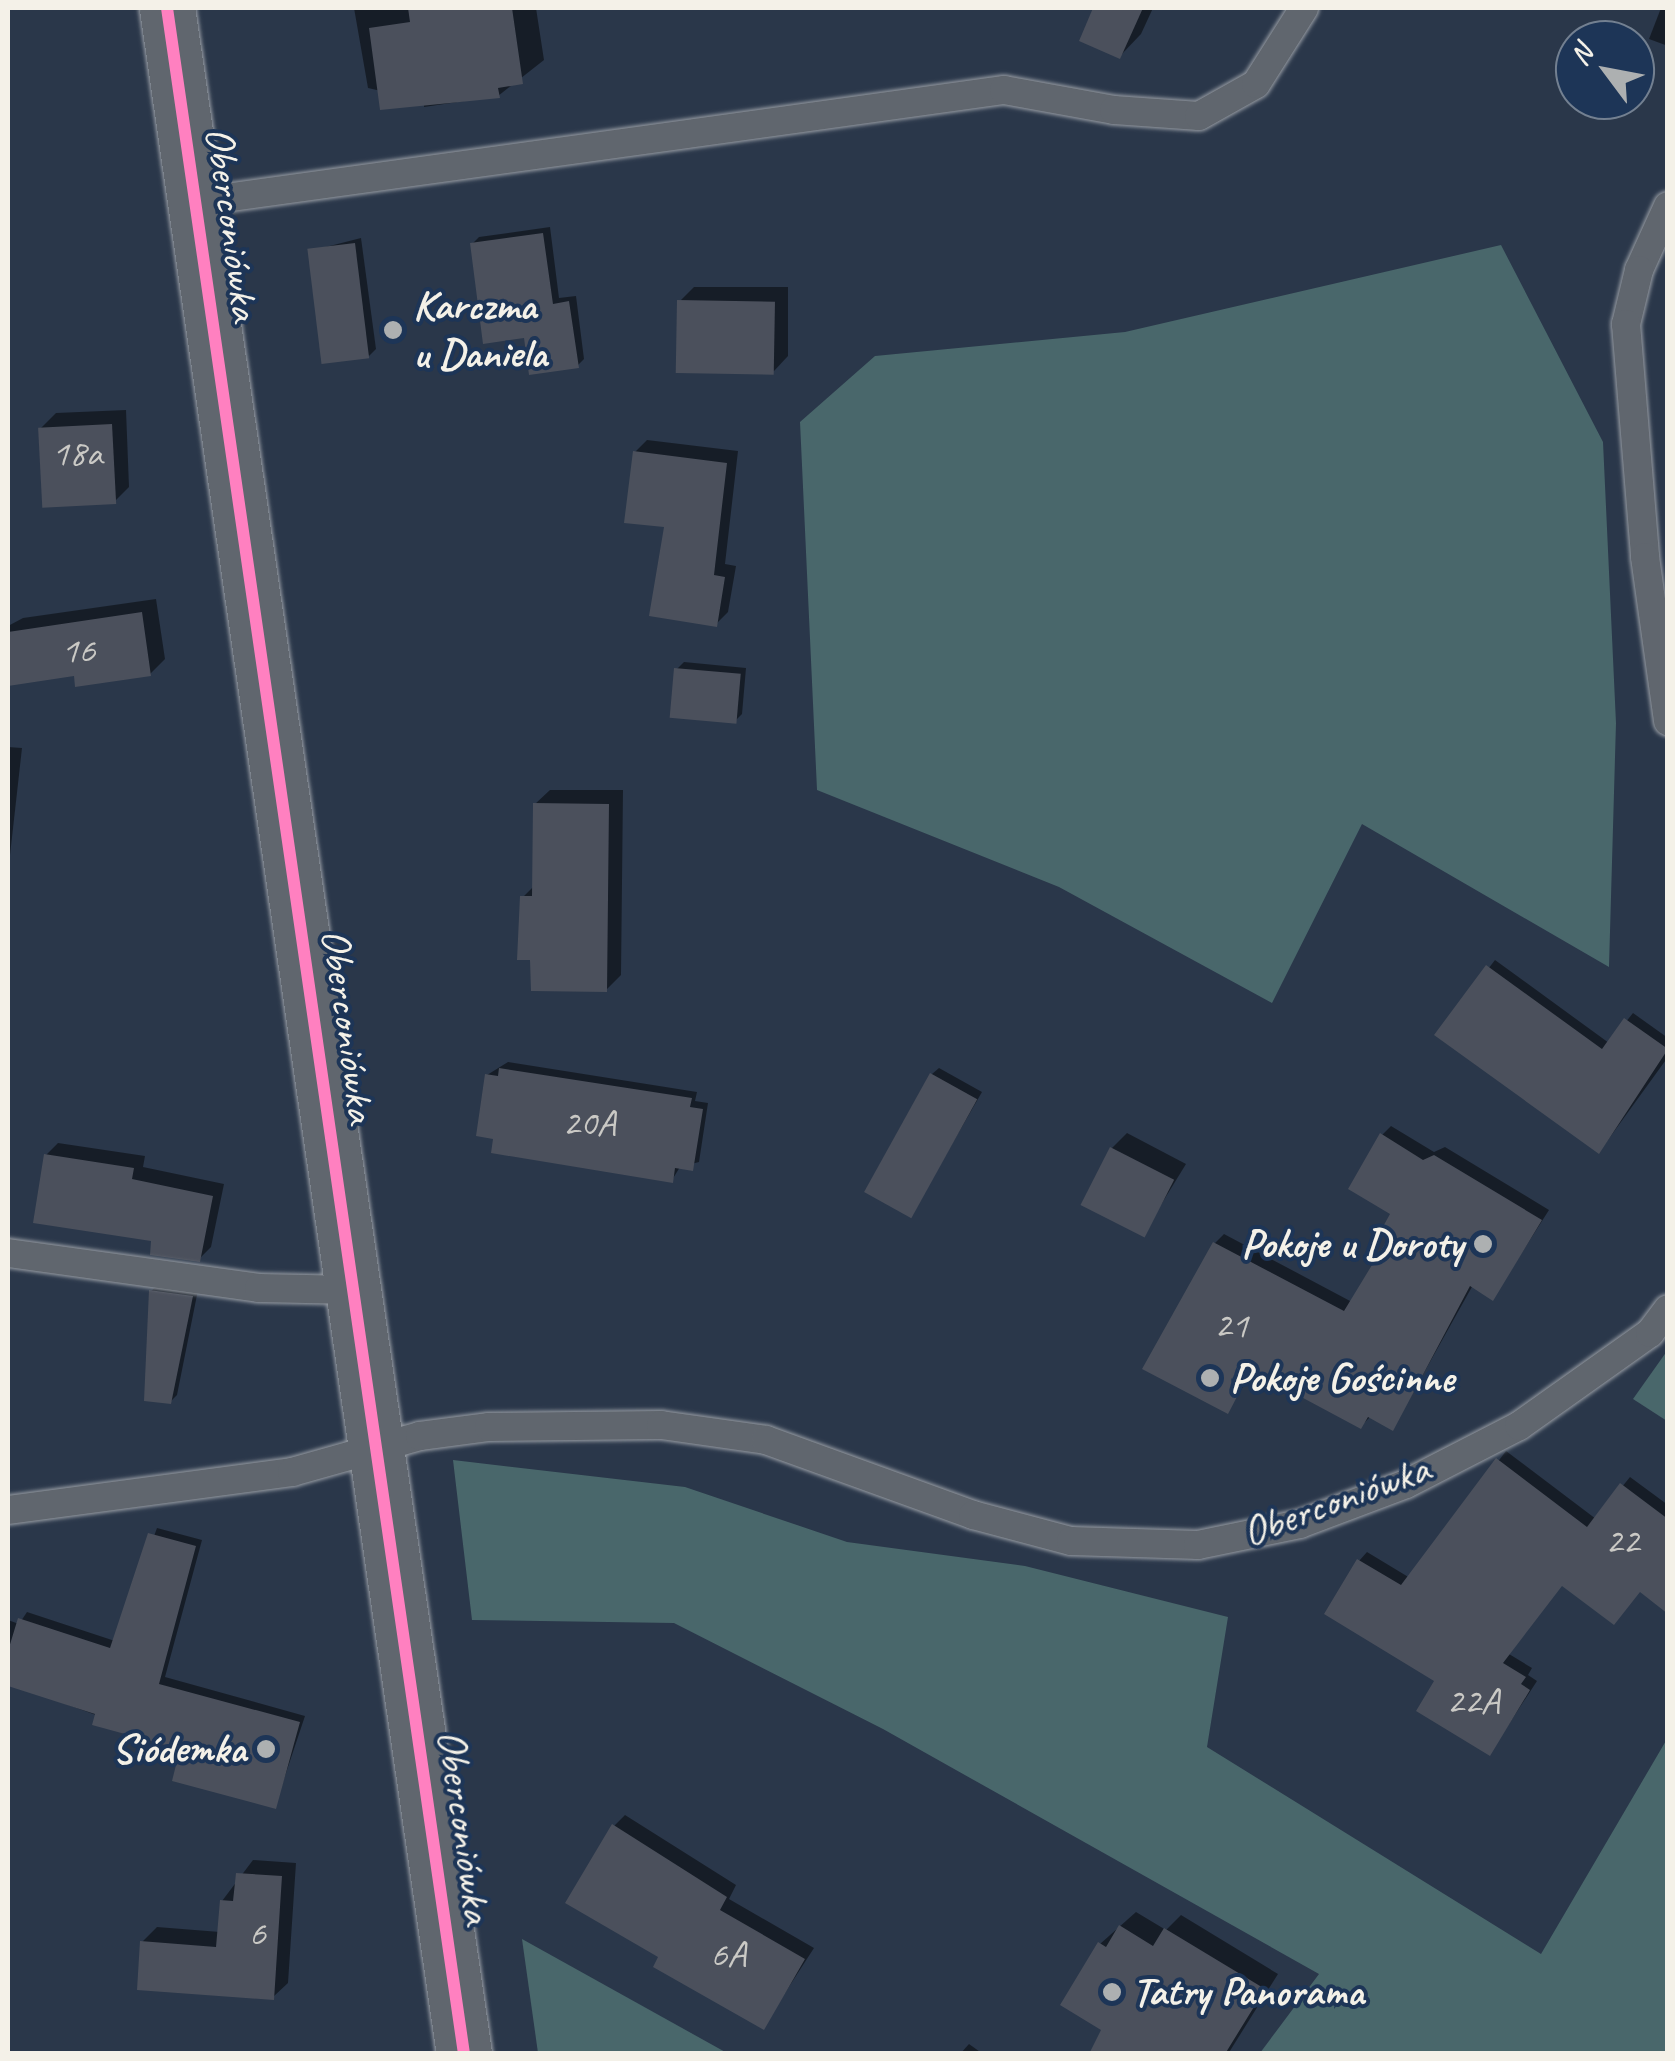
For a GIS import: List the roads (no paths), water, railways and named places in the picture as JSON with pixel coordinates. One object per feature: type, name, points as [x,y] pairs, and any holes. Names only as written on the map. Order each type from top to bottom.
[{"type":"street","name":"Oberconiówka","points":[[167,8],[464,2054]]},
{"type":"lane","points":[[196,202],[1004,90],[1114,110],[1199,116],[1256,84],[1304,8]]},
{"type":"lane","points":[[1668,206],[1639,270],[1626,324],[1656,552],[1668,720]]},
{"type":"lane","points":[[8,1254],[277,1290],[353,1290]]},
{"type":"lane","name":"Oberconiówka","points":[[8,1510],[292,1472],[376,1448],[489,1427],[661,1426],[766,1440],[973,1515],[1072,1541],[1198,1545],[1300,1524],[1406,1484],[1519,1426],[1650,1332],[1668,1309]]},
{"type":"place","name":"Karczma u Daniela","points":[[393,330]]},
{"type":"place","name":"Pokoje u Doroty","points":[[1483,1244]]},
{"type":"place","name":"Pokoje Gościnne","points":[[1210,1378]]},
{"type":"place","name":"Siódemka","points":[[266,1749]]},
{"type":"place","name":"Tatry Panorama","points":[[1112,1992]]}]
